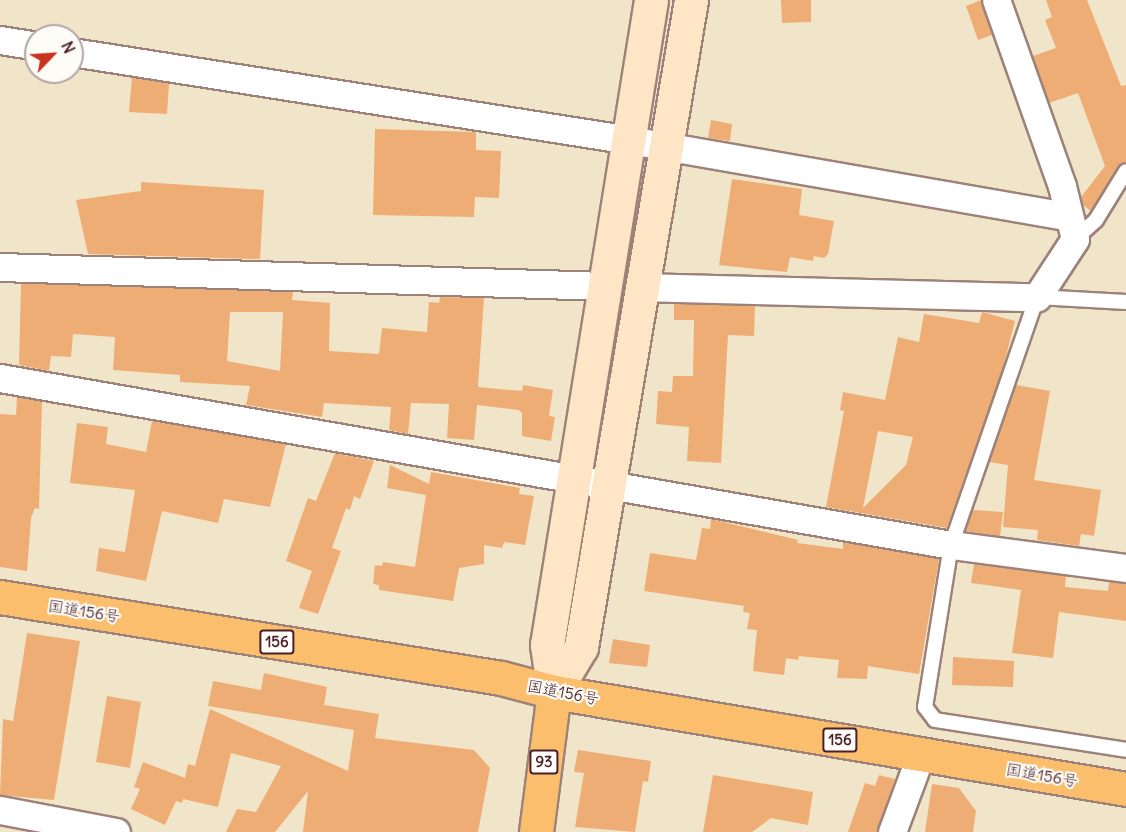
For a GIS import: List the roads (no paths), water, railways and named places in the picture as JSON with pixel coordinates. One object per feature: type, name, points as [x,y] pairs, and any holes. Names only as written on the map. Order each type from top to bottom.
[{"type":"main road","name":"国道156号","points":[[0,597],[501,678],[554,692],[1126,789]]},
{"type":"main road","name":"93","points":[[536,832],[554,692]]},
{"type":"street","points":[[554,692],[547,645],[576,479],[603,286],[630,140],[651,0]]},
{"type":"street","points":[[554,692],[581,647],[692,0]]},
{"type":"street","points":[[643,286],[1037,297],[1071,227],[1062,186],[996,0]]},
{"type":"street","points":[[0,40],[24,44]]},
{"type":"street","points":[[84,54],[630,140],[1071,227]]},
{"type":"street","points":[[0,267],[603,286]]},
{"type":"street","points":[[0,378],[951,545],[1126,568]]},
{"type":"street","points":[[892,832],[921,754]]},
{"type":"street","points":[[0,810],[116,832]]},
{"type":"lane","points":[[1071,227],[1096,220],[1126,171]]},
{"type":"lane","points":[[1126,302],[1037,297],[951,545],[925,707],[935,720],[1126,750]]}]
